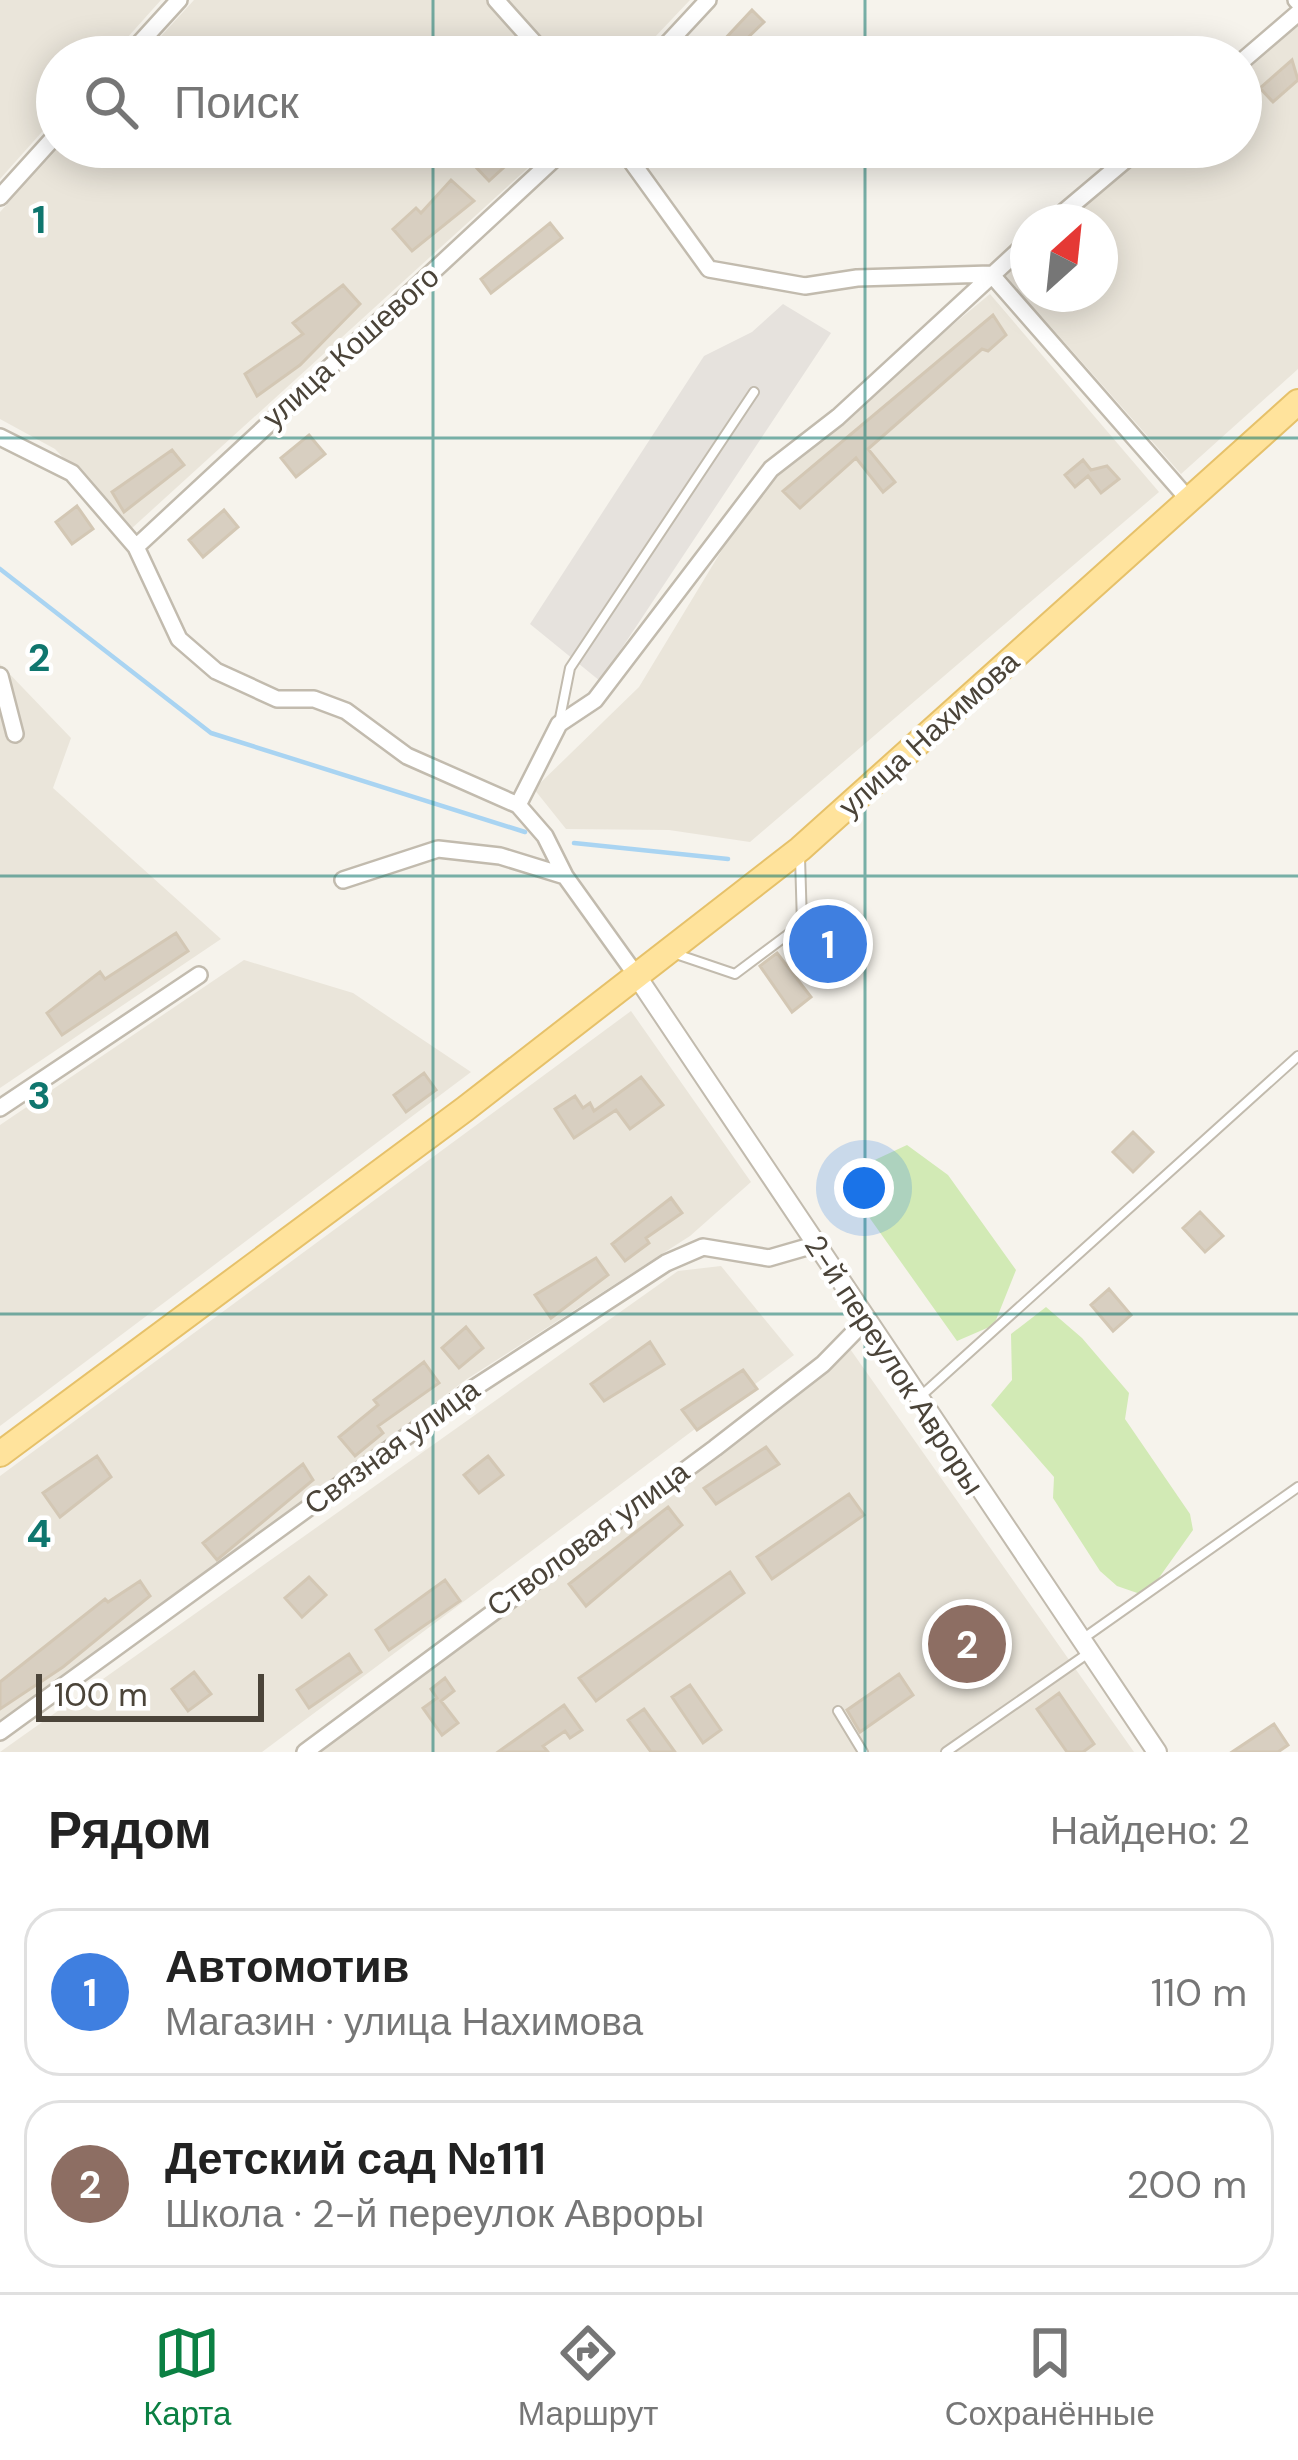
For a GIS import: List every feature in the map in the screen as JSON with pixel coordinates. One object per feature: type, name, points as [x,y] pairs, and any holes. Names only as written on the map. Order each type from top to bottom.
[{"type":"main road","name":"улица Нахимова","points":[[0,1454],[800,849],[1298,402]]},
{"type":"street","points":[[147,36],[179,0]]},
{"type":"street","points":[[496,0],[528,36]]},
{"type":"street","points":[[675,36],[709,0]]},
{"type":"street","points":[[1262,44],[1298,14]]},
{"type":"street","points":[[0,197],[36,157]]},
{"type":"street","name":"улица Кошевого","points":[[136,548],[544,168]]},
{"type":"street","points":[[636,168],[709,269],[806,286],[857,278],[991,274]]},
{"type":"street","points":[[1073,204],[1116,168]]},
{"type":"street","points":[[518,805],[559,724],[596,700],[771,469],[838,417],[1010,258]]},
{"type":"street","points":[[991,274],[1190,500]]},
{"type":"street","points":[[0,437],[72,473],[136,548],[179,639],[216,671],[277,699],[314,699],[346,711],[406,756],[518,805],[545,836],[565,876],[636,975]]},
{"type":"street","points":[[0,676],[15,734]]},
{"type":"street","points":[[344,880],[437,849],[500,856],[565,876]]},
{"type":"street","points":[[0,1108],[200,975]]},
{"type":"street","name":"2-й переулок Авроры","points":[[636,975],[1157,1752]]},
{"type":"street","name":"Связная улица","points":[[0,1732],[465,1394],[666,1263],[703,1246],[770,1258],[814,1246]]},
{"type":"street","name":"Стволовая улица","points":[[305,1752],[715,1448],[823,1364],[866,1320]]},
{"type":"lane","points":[[559,724],[570,668],[754,392]]},
{"type":"lane","points":[[668,951],[734,974],[802,924],[800,849]]},
{"type":"lane","points":[[917,1400],[1298,1056]]},
{"type":"lane","points":[[946,1752],[1298,1487]]},
{"type":"lane","points":[[838,1711],[863,1752]]},
{"type":"shaded area","points":[[0,0],[161,0],[129,36],[36,36],[36,139],[0,179]]},
{"type":"shaded area","points":[[194,0],[487,0],[518,36],[161,36]]},
{"type":"shaded area","points":[[507,0],[690,0],[656,36],[539,36]]},
{"type":"shaded area","points":[[1294,18],[1298,23],[1298,369],[1181,474],[1038,312],[1118,312],[1118,204],[1084,204],[1125,168],[1262,168],[1262,46]]},
{"type":"shaded area","points":[[40,168],[528,168],[131,529],[55,449],[0,419],[0,212]]},
{"type":"shaded area","points":[[990,294],[1159,492],[750,842],[669,830],[566,829],[534,789],[639,687],[763,482]]},
{"type":"shaded area","points":[[783,304],[831,333],[600,681],[530,624],[704,356],[752,332]]},
{"type":"shaded area","points":[[0,664],[71,738],[53,788],[221,939],[0,1088]]},
{"type":"shaded area","points":[[244,960],[353,993],[471,1072],[0,1426],[0,1125]]},
{"type":"shaded area","points":[[631,1011],[751,1182],[690,1236],[467,1379],[0,1725],[0,1476]]},
{"type":"shaded area","points":[[721,1266],[794,1355],[262,1752],[0,1752],[678,1271]]},
{"type":"shaded area","points":[[848,1346],[1134,1752],[299,1752]]},
{"type":"green space","points":[[907,1145],[948,1175],[1016,1270],[994,1325],[957,1341],[864,1210],[866,1164]]},
{"type":"green space","points":[[1046,1307],[1082,1338],[1129,1393],[1125,1419],[1190,1514],[1193,1530],[1146,1596],[1117,1586],[1100,1571],[1053,1498],[1054,1477],[991,1405],[1012,1380],[1011,1334]]},
{"type":"building","points":[[752,10],[764,22],[750,36],[728,36]]},
{"type":"building","points":[[1292,60],[1298,80],[1273,102],[1262,86]]},
{"type":"building","points":[[477,168],[503,168],[489,181]]},
{"type":"building","points":[[451,180],[474,201],[412,251],[393,229],[416,208],[421,213]]},
{"type":"building","points":[[550,223],[562,238],[491,293],[481,279]]},
{"type":"building","points":[[343,285],[360,304],[300,365],[257,396],[245,374],[303,334],[293,323]]},
{"type":"building","points":[[993,315],[1006,335],[988,351],[982,349],[868,449],[895,482],[883,492],[856,458],[800,508],[783,491]]},
{"type":"building","points":[[309,435],[325,454],[296,477],[281,458]]},
{"type":"building","points":[[172,450],[184,465],[124,512],[112,492]]},
{"type":"building","points":[[1083,460],[1091,470],[1107,466],[1119,479],[1101,493],[1088,476],[1075,487],[1065,475]]},
{"type":"building","points":[[77,506],[93,529],[72,544],[56,522]]},
{"type":"building","points":[[224,510],[238,527],[203,557],[189,540]]},
{"type":"building","points":[[176,933],[188,951],[62,1035],[47,1013],[100,972],[105,979]]},
{"type":"building","points":[[777,953],[811,997],[792,1012],[760,966]]},
{"type":"building","points":[[424,1073],[436,1090],[406,1112],[394,1095]]},
{"type":"building","points":[[641,1077],[663,1105],[630,1129],[616,1110],[574,1138],[555,1109],[575,1096],[583,1108],[590,1103],[594,1111]]},
{"type":"building","points":[[1133,1132],[1153,1152],[1133,1172],[1113,1152]]},
{"type":"building","points":[[671,1198],[682,1213],[646,1238],[649,1243],[625,1261],[612,1244]]},
{"type":"building","points":[[1200,1212],[1223,1236],[1205,1252],[1183,1228]]},
{"type":"building","points":[[596,1258],[608,1275],[551,1318],[535,1295]]},
{"type":"building","points":[[1109,1289],[1131,1315],[1113,1331],[1091,1305]]},
{"type":"building","points":[[466,1327],[483,1348],[459,1368],[442,1348]]},
{"type":"building","points":[[650,1342],[664,1364],[604,1401],[591,1384]]},
{"type":"building","points":[[424,1362],[439,1383],[378,1426],[383,1433],[355,1456],[339,1437],[378,1405],[374,1400]]},
{"type":"building","points":[[743,1370],[757,1389],[697,1430],[682,1410]]},
{"type":"building","points":[[766,1447],[779,1464],[716,1504],[704,1488]]},
{"type":"building","points":[[97,1456],[111,1477],[60,1517],[43,1493]]},
{"type":"building","points":[[488,1456],[503,1475],[479,1493],[464,1475]]},
{"type":"building","points":[[303,1464],[313,1480],[217,1560],[203,1543]]},
{"type":"building","points":[[849,1494],[864,1515],[772,1579],[757,1557]]},
{"type":"building","points":[[668,1507],[682,1525],[586,1606],[569,1584]]},
{"type":"building","points":[[730,1572],[744,1593],[596,1701],[579,1678]]},
{"type":"building","points":[[309,1577],[326,1595],[302,1617],[285,1598]]},
{"type":"building","points":[[445,1580],[460,1601],[389,1650],[376,1630]]},
{"type":"building","points":[[140,1581],[150,1596],[63,1667],[0,1709],[0,1682],[105,1599],[108,1602]]},
{"type":"building","points":[[964,1608],[1001,1658],[971,1681],[933,1630]]},
{"type":"building","points":[[349,1654],[361,1672],[309,1708],[297,1690]]},
{"type":"building","points":[[194,1672],[211,1694],[188,1711],[172,1689]]},
{"type":"building","points":[[899,1674],[913,1695],[860,1732],[847,1710]]},
{"type":"building","points":[[445,1678],[454,1691],[441,1701],[458,1723],[442,1735],[423,1708],[437,1698],[431,1689]]},
{"type":"building","points":[[690,1685],[721,1730],[703,1743],[672,1697]]},
{"type":"building","points":[[1059,1693],[1094,1744],[1083,1752],[1067,1752],[1037,1709]]},
{"type":"building","points":[[564,1705],[582,1730],[570,1738],[565,1731],[543,1746],[548,1752],[498,1752]]},
{"type":"building","points":[[644,1709],[675,1752],[651,1752],[628,1720]]},
{"type":"building","points":[[1274,1724],[1288,1745],[1278,1752],[1232,1752]]},
{"type":"waterway","points":[[0,569],[211,733],[525,832]]},
{"type":"waterway","points":[[574,843],[728,859]]},
{"type":"place","name":"Автомотив","points":[[828,944]]},
{"type":"place","name":"Детский сад №111","points":[[967,1644]]}]
